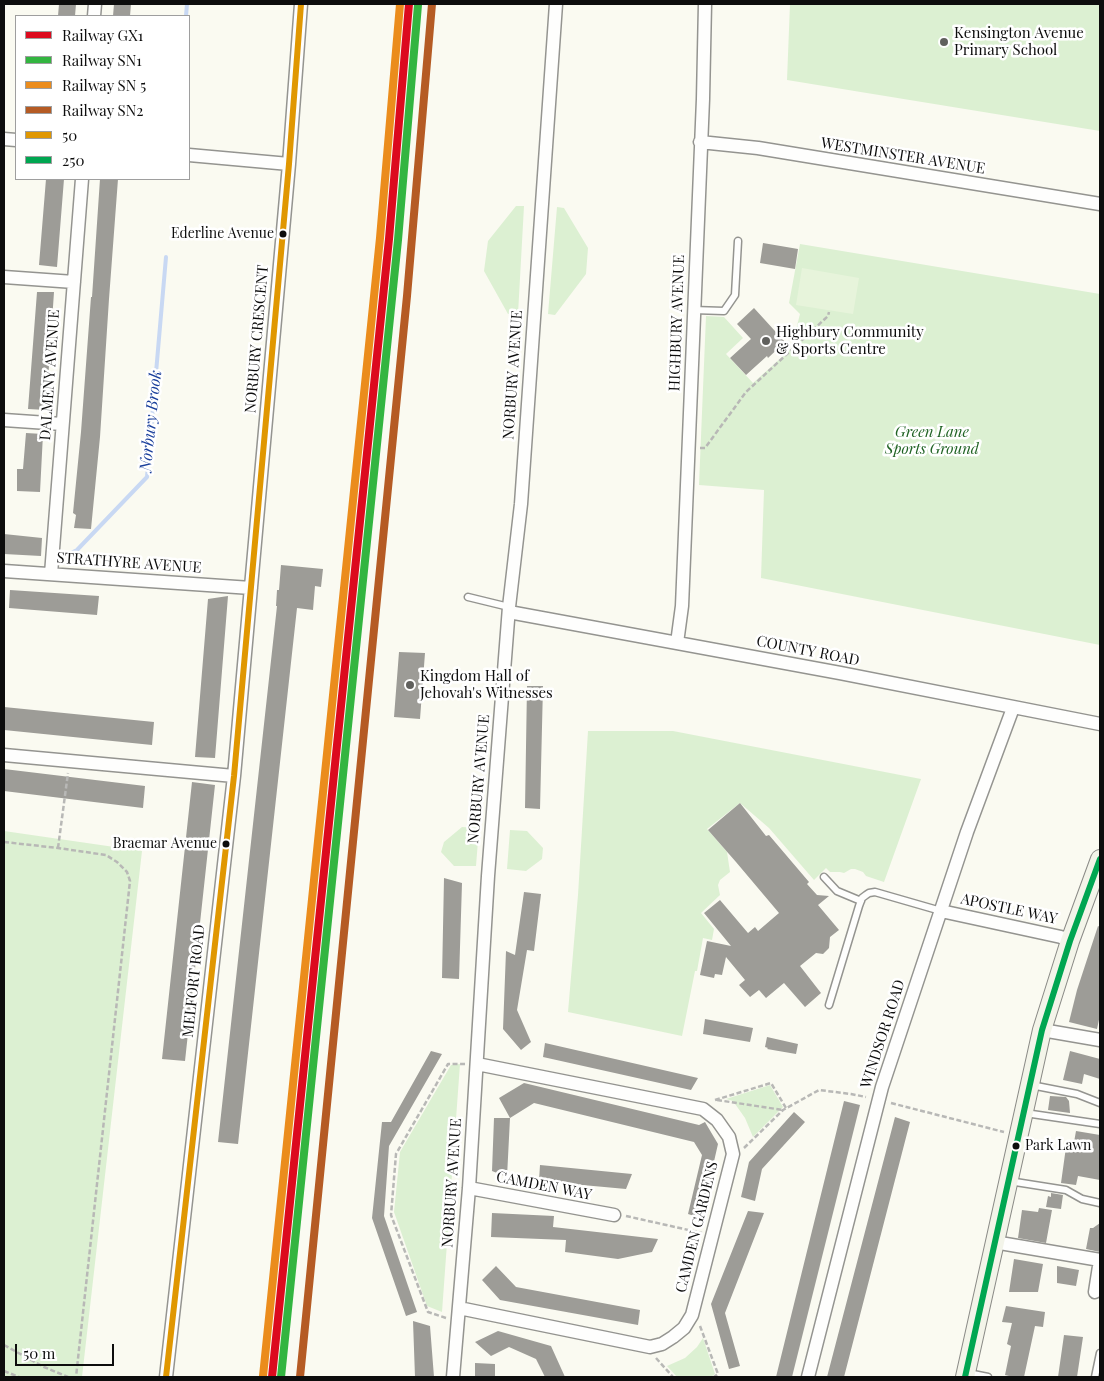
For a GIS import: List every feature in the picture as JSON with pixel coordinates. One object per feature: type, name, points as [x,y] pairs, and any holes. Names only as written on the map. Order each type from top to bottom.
[{"type":"main road","points":[[965,1375],[1042,1030],[1070,941],[1097,879],[1100,859]]},
{"type":"street","name":"NORBURY CRESCENT","points":[[251,588],[289,164],[301,4]]},
{"type":"street","name":"NORBURY AVENUE","points":[[453,1377],[477,1064],[488,876],[509,610],[521,504],[556,4]]},
{"type":"street","name":"HIGHBURY AVENUE","points":[[677,643],[682,606],[705,4]]},
{"type":"street","name":"WESTMINSTER AVENUE","points":[[700,142],[758,148],[1100,204]]},
{"type":"street","points":[[190,155],[289,164]]},
{"type":"street","name":"DALMENY AVENUE","points":[[51,574],[82,180]]},
{"type":"street","points":[[4,277],[74,282]]},
{"type":"street","points":[[4,420],[62,424]]},
{"type":"street","name":"STRATHYRE AVENUE","points":[[4,571],[251,588]]},
{"type":"street","name":"MELFORT ROAD","points":[[166,1377],[234,776],[251,588]]},
{"type":"street","name":"COUNTY ROAD","points":[[509,610],[1100,724]]},
{"type":"street","name":"WINDSOR ROAD","points":[[808,1377],[882,1087],[967,832],[1013,708]]},
{"type":"street","points":[[4,754],[70,762],[234,776]]},
{"type":"street","name":"APOSTLE WAY","points":[[941,911],[1061,937],[1070,941]]},
{"type":"street","points":[[1042,1030],[1100,1040]]},
{"type":"street","points":[[477,1064],[703,1108]]},
{"type":"street","name":"CAMDEN GARDENS","points":[[650,1347],[662,1344],[673,1338],[684,1328],[692,1315],[733,1154],[729,1137],[717,1120],[703,1108]]},
{"type":"street","name":"CAMDEN WAY","points":[[468,1188],[614,1215]]},
{"type":"street","points":[[994,1242],[1100,1260],[1095,1292]]},
{"type":"street","points":[[459,1308],[650,1347]]},
{"type":"lane","points":[[693,310],[724,311],[735,295],[738,241]]},
{"type":"lane","points":[[468,597],[509,610]]},
{"type":"lane","points":[[824,877],[837,891],[861,901]]},
{"type":"lane","points":[[829,1005],[861,901],[866,895],[876,892],[941,911]]},
{"type":"lane","points":[[1030,1084],[1078,1094],[1100,1103]]},
{"type":"lane","points":[[1023,1113],[1100,1124]]},
{"type":"lane","points":[[1008,1181],[1066,1190],[1082,1199],[1100,1203]]},
{"type":"lane","points":[[1095,1377],[1100,1353]]},
{"type":"lane","points":[[965,1375],[988,1377]]},
{"type":"path","points":[[688,448],[705,448],[746,392],[828,316],[829,312]]},
{"type":"path","points":[[58,848],[70,762]]},
{"type":"path","points":[[4,842],[106,855],[118,862],[127,872],[130,881],[76,1377]]},
{"type":"path","points":[[457,1322],[428,1312],[391,1215],[396,1154],[448,1064],[477,1064]]},
{"type":"path","points":[[703,1108],[715,1100],[771,1083],[786,1108]]},
{"type":"path","points":[[715,1100],[783,1110]]},
{"type":"path","points":[[614,1215],[713,1235]]},
{"type":"path","points":[[692,1315],[699,1322],[718,1374],[714,1377]]},
{"type":"path","points":[[4,1345],[44,1367],[68,1377]]},
{"type":"path","points":[[650,1347],[654,1356],[673,1377]]},
{"type":"path","points":[[4,1371],[19,1377]]},
{"type":"green space","name":"Kensington Avenue Primary School","points":[[790,4],[1100,4],[1100,131],[787,80]]},
{"type":"green space","points":[[516,206],[524,206],[518,314],[508,314],[484,271],[488,241]]},
{"type":"green space","points":[[557,207],[564,208],[588,248],[586,274],[555,315],[548,314]]},
{"type":"green space","name":"Green Lane Sports Ground","points":[[800,244],[1100,294],[1100,645],[761,578],[764,490],[699,485],[706,316],[724,317],[743,338],[726,354],[753,383],[791,349],[800,314],[789,303]]},
{"type":"green space","points":[[802,268],[859,278],[853,314],[796,305]]},
{"type":"green space","points":[[588,731],[673,731],[921,779],[884,882],[866,876],[863,872],[855,869],[844,873],[830,872],[826,868],[814,880],[769,828],[740,803],[707,829],[727,852],[730,872],[720,880],[718,885],[720,895],[701,913],[714,929],[712,940],[703,938],[682,1036],[568,1012],[578,895]]},
{"type":"green space","points":[[462,827],[479,828],[476,866],[454,866],[441,852],[444,842]]},
{"type":"green space","points":[[510,830],[527,831],[543,848],[542,859],[526,871],[507,869]]},
{"type":"green space","points":[[4,831],[142,851],[82,1377],[4,1377]]},
{"type":"green space","points":[[460,1064],[442,1312],[427,1306],[394,1212],[400,1152],[451,1065]]},
{"type":"green space","points":[[770,1085],[783,1107],[753,1137],[745,1118],[733,1101],[726,1099]]},
{"type":"green space","points":[[703,1338],[715,1374],[711,1377],[677,1377],[667,1366],[685,1358],[697,1347]]},
{"type":"building","points":[[59,4],[76,4],[75,15],[58,15]]},
{"type":"building","points":[[114,4],[131,4],[130,15],[113,15]]},
{"type":"building","points":[[46,180],[64,180],[57,267],[39,265]]},
{"type":"building","points":[[100,180],[118,180],[100,437],[91,529],[74,528],[76,515],[73,513],[92,297]]},
{"type":"building","points":[[763,243],[798,249],[795,269],[760,263]]},
{"type":"building","points":[[37,292],[54,292],[46,410],[28,409]]},
{"type":"building","name":"Highbury Community & Sports Centre","points":[[754,308],[785,342],[746,375],[730,358],[751,339],[737,324]]},
{"type":"building","points":[[26,433],[43,434],[40,492],[17,491],[17,469],[23,469]]},
{"type":"building","points":[[4,534],[42,538],[41,556],[4,554]]},
{"type":"building","points":[[281,565],[323,569],[321,587],[315,586],[313,610],[297,608],[238,1144],[218,1142]]},
{"type":"building","points":[[10,590],[99,596],[97,615],[9,608]]},
{"type":"building","points":[[228,596],[215,758],[195,757],[208,599]]},
{"type":"building","name":"Kingdom Hall of Jehovah's Witnesses","points":[[399,652],[425,653],[420,719],[394,717]]},
{"type":"building","points":[[527,686],[543,686],[540,809],[525,808]]},
{"type":"building","points":[[4,707],[154,722],[152,745],[4,730]]},
{"type":"building","points":[[4,769],[145,786],[143,808],[4,791]]},
{"type":"building","points":[[192,782],[215,785],[185,1061],[162,1059]]},
{"type":"building","points":[[740,803],[766,836],[769,835],[809,882],[807,884],[817,895],[829,896],[818,905],[839,930],[830,937],[829,948],[823,954],[816,953],[800,966],[821,993],[805,1007],[784,983],[766,998],[759,990],[750,997],[739,985],[745,980],[726,957],[722,975],[715,974],[714,978],[700,975],[707,941],[731,946],[704,913],[720,900],[748,933],[755,927],[758,931],[779,913],[708,830]]},
{"type":"building","points":[[444,878],[462,883],[459,979],[442,978]]},
{"type":"building","points":[[524,892],[541,894],[534,951],[527,950],[517,1010],[531,1042],[521,1050],[503,1029],[506,951],[515,955]]},
{"type":"building","points":[[1098,926],[1100,927],[1100,1015],[1097,1029],[1069,1022],[1077,990]]},
{"type":"building","points":[[705,1019],[753,1028],[750,1042],[703,1034]]},
{"type":"building","points":[[767,1037],[798,1044],[796,1054],[767,1049],[765,1047]]},
{"type":"building","points":[[545,1043],[698,1078],[691,1090],[543,1057]]},
{"type":"building","points":[[431,1051],[442,1054],[389,1146],[384,1216],[417,1312],[406,1316],[372,1218],[382,1122],[391,1122]]},
{"type":"building","points":[[1070,1051],[1100,1059],[1100,1079],[1084,1074],[1082,1084],[1063,1080]]},
{"type":"building","points":[[524,1083],[699,1125],[705,1122],[718,1144],[701,1218],[688,1214],[702,1155],[694,1142],[534,1103],[510,1118],[499,1098]]},
{"type":"building","points":[[1050,1096],[1066,1097],[1069,1101],[1070,1113],[1048,1110]]},
{"type":"building","points":[[844,1101],[860,1105],[792,1377],[776,1377]]},
{"type":"building","points":[[794,1112],[805,1122],[762,1169],[755,1201],[741,1197],[749,1162]]},
{"type":"building","points":[[895,1117],[910,1122],[844,1377],[827,1377]]},
{"type":"building","points":[[494,1118],[510,1118],[507,1177],[492,1171]]},
{"type":"building","points":[[1076,1131],[1100,1135],[1100,1180],[1078,1176],[1076,1185],[1061,1183],[1066,1147],[1073,1148]]},
{"type":"building","points":[[540,1165],[632,1174],[626,1189],[539,1181]]},
{"type":"building","points":[[1051,1193],[1063,1195],[1061,1209],[1046,1207],[1048,1196],[1051,1197]]},
{"type":"building","points":[[1039,1208],[1052,1210],[1046,1243],[1018,1238],[1022,1210],[1038,1212]]},
{"type":"building","points":[[748,1211],[764,1213],[725,1313],[740,1366],[729,1369],[711,1304]]},
{"type":"building","points":[[492,1213],[554,1216],[553,1227],[658,1239],[652,1252],[618,1259],[565,1252],[566,1240],[491,1237]]},
{"type":"building","points":[[1100,1223],[1100,1252],[1086,1249],[1090,1228]]},
{"type":"building","points":[[1014,1259],[1043,1264],[1038,1292],[1009,1292]]},
{"type":"building","points":[[496,1266],[516,1287],[640,1310],[638,1325],[500,1300],[482,1280]]},
{"type":"building","points":[[1057,1266],[1079,1270],[1076,1286],[1057,1283]]},
{"type":"building","points":[[1006,1306],[1045,1312],[1043,1327],[1035,1326],[1024,1377],[1005,1375],[1011,1346],[1007,1344],[1012,1323],[1002,1322]]},
{"type":"building","points":[[413,1321],[430,1326],[434,1377],[415,1377]]},
{"type":"building","points":[[498,1331],[551,1346],[565,1377],[545,1377],[536,1359],[509,1347],[491,1356],[475,1342]]},
{"type":"building","points":[[1064,1335],[1083,1337],[1077,1377],[1058,1377]]},
{"type":"building","points":[[475,1363],[495,1364],[495,1377],[475,1377]]},
{"type":"waterway","name":"Norbury Brook","points":[[186,15],[187,4]]},
{"type":"waterway","name":"Norbury Brook","points":[[69,554],[77,550],[147,477],[166,257]]},
{"type":"rail line","name":"GX1","points":[[272,1377],[389,239],[409,4]]},
{"type":"rail line","name":"SN2","points":[[300,1377],[407,296],[432,4]]},
{"type":"rail line","name":"SN1","points":[[281,1377],[398,240],[418,5]]},
{"type":"transit line","name":"50","points":[[166,1377],[234,776],[289,164],[301,4]]},
{"type":"transit line","points":[[263,1376],[380,238],[400,4]]},
{"type":"transit line","name":"250","points":[[965,1377],[1042,1030],[1070,941],[1100,859]]},
{"type":"place","name":"Kensington Avenue Primary School","points":[[944,42]]},
{"type":"place","name":"Ederline Avenue","points":[[283,234]]},
{"type":"place","name":"Highbury Community & Sports Centre","points":[[766,341]]},
{"type":"place","name":"Kingdom Hall of Jehovah's Witnesses","points":[[410,685]]},
{"type":"place","name":"Braemar Avenue","points":[[226,844]]},
{"type":"place","name":"Park Lawn","points":[[1016,1146]]}]
